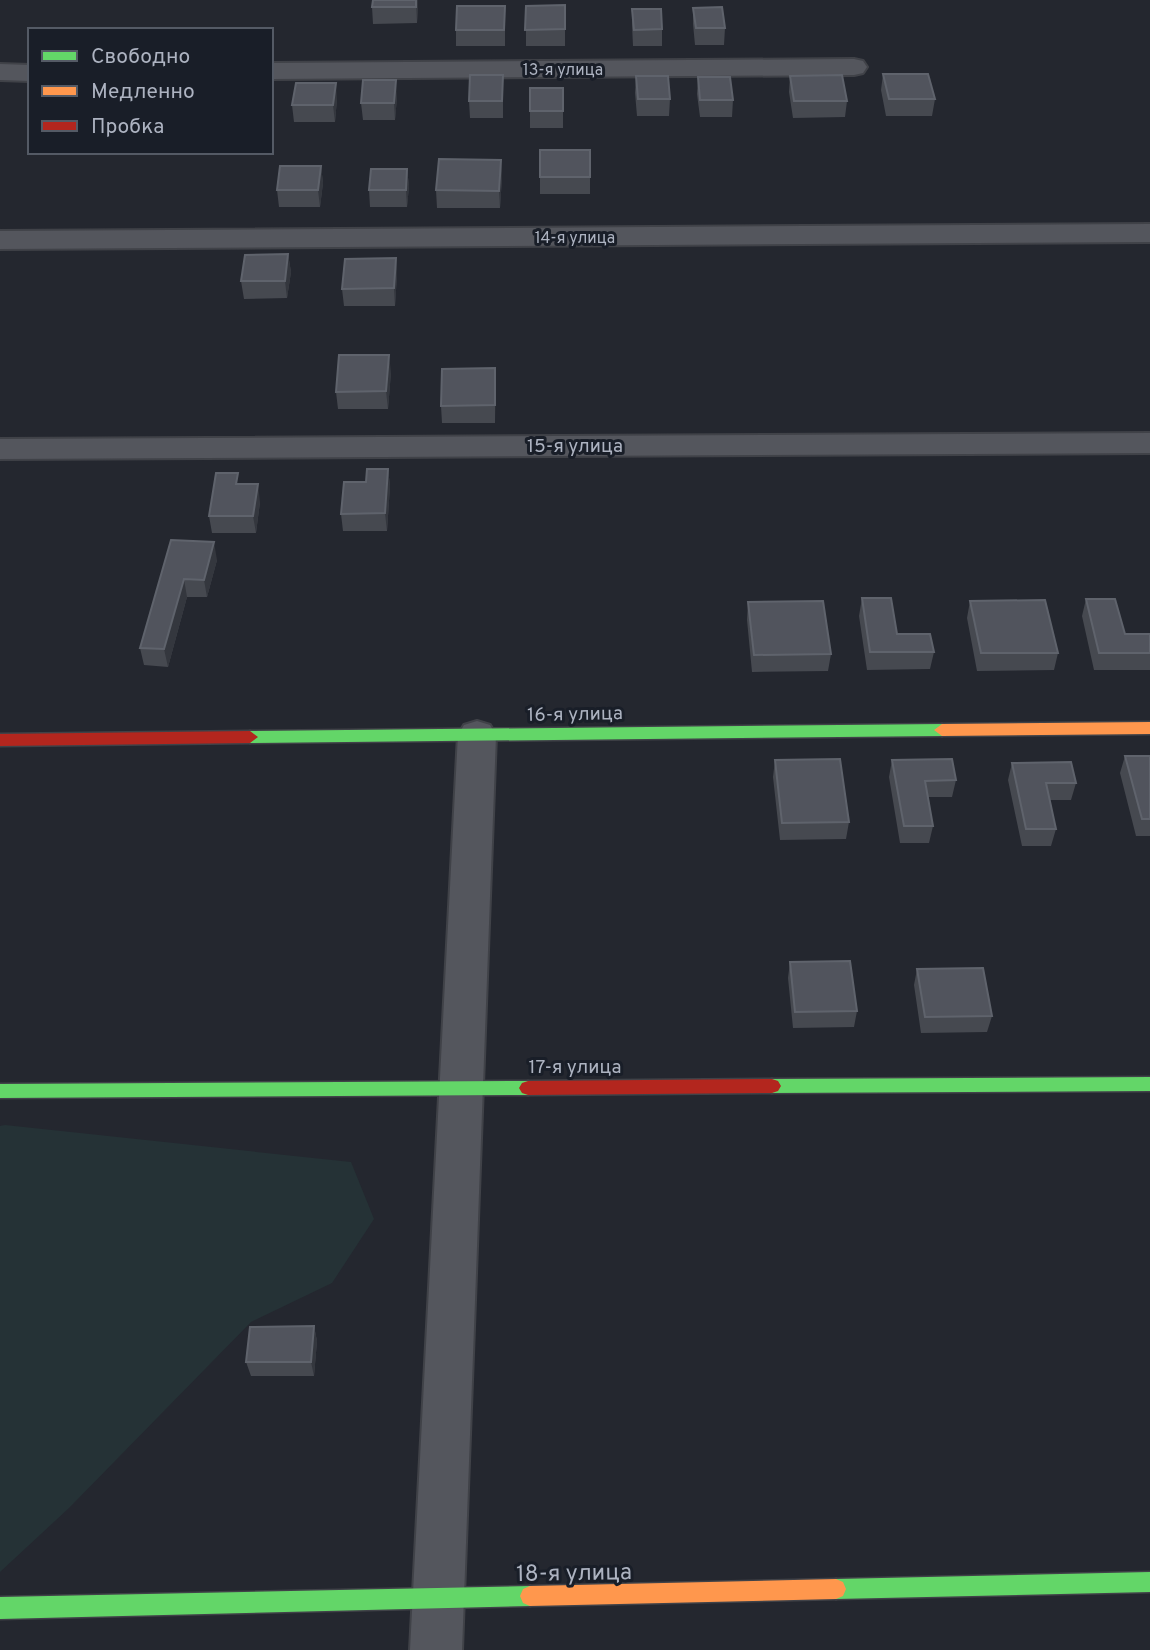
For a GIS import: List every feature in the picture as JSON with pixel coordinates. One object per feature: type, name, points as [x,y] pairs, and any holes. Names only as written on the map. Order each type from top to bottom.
[{"type":"street","name":"13-я улица","points":[[273,71],[854,66]]},
{"type":"street","points":[[0,72],[28,73]]},
{"type":"street","name":"14-я улица","points":[[0,240],[1150,233]]},
{"type":"street","name":"15-я улица","points":[[0,449],[1150,443]]},
{"type":"street","name":"16-я улица","points":[[0,740],[1150,728]]},
{"type":"street","points":[[436,1650],[477,735]]},
{"type":"street","name":"17-я улица","points":[[0,1091],[1150,1084]]},
{"type":"street","name":"18-я улица","points":[[0,1608],[1150,1582]]},
{"type":"shaded area","points":[[0,1126],[351,1162],[374,1219],[332,1283],[251,1322],[69,1508],[0,1572]]},
{"type":"building","points":[[373,0],[416,0],[416,7],[372,7]]},
{"type":"building","points":[[565,5],[565,29],[525,30],[526,6]]},
{"type":"building","points":[[457,6],[505,6],[504,30],[456,30]]},
{"type":"building","points":[[722,7],[725,28],[696,28],[693,8]]},
{"type":"building","points":[[632,9],[661,9],[662,29],[634,30]]},
{"type":"building","points":[[883,74],[928,74],[935,99],[889,99]]},
{"type":"building","points":[[470,75],[503,75],[502,101],[469,101]]},
{"type":"building","points":[[842,75],[847,101],[794,101],[790,76]]},
{"type":"building","points":[[636,76],[668,76],[670,99],[638,99]]},
{"type":"building","points":[[698,77],[730,77],[733,100],[700,100]]},
{"type":"building","points":[[363,80],[396,80],[394,103],[361,103]]},
{"type":"building","points":[[296,83],[336,83],[333,105],[292,105]]},
{"type":"building","points":[[530,88],[563,88],[563,111],[530,111]]},
{"type":"building","points":[[540,150],[590,150],[590,177],[540,177]]},
{"type":"building","points":[[439,159],[501,160],[499,191],[436,190]]},
{"type":"building","points":[[280,166],[321,166],[318,190],[277,190]]},
{"type":"building","points":[[371,169],[407,169],[406,190],[369,190]]},
{"type":"building","points":[[288,254],[285,281],[241,281],[245,255]]},
{"type":"building","points":[[396,258],[394,288],[342,289],[345,259]]},
{"type":"building","points":[[339,355],[389,355],[386,391],[336,392]]},
{"type":"building","points":[[495,368],[495,405],[441,406],[442,369]]},
{"type":"building","points":[[367,469],[388,469],[385,513],[341,514],[344,482],[366,482]]},
{"type":"building","points":[[216,473],[238,473],[236,484],[258,484],[253,516],[209,516]]},
{"type":"building","points":[[171,540],[214,542],[204,580],[184,579],[164,649],[140,648]]},
{"type":"building","points":[[862,598],[891,598],[897,634],[930,634],[934,652],[870,652]]},
{"type":"building","points":[[1086,599],[1115,599],[1125,634],[1150,634],[1150,653],[1099,653]]},
{"type":"building","points":[[1045,600],[1058,653],[981,653],[970,601]]},
{"type":"building","points":[[823,601],[831,654],[754,655],[748,602]]},
{"type":"building","points":[[1125,756],[1150,756],[1150,819],[1142,819]]},
{"type":"building","points":[[840,759],[849,822],[782,823],[775,760]]},
{"type":"building","points":[[952,759],[956,780],[925,781],[933,826],[904,826],[892,760]]},
{"type":"building","points":[[1071,762],[1076,783],[1046,783],[1056,829],[1026,829],[1012,763]]},
{"type":"building","points":[[850,961],[857,1011],[795,1012],[790,962]]},
{"type":"building","points":[[983,968],[992,1016],[925,1017],[917,969]]},
{"type":"building","points":[[314,1326],[311,1362],[246,1362],[250,1327]]},
{"type":"traffic: fast","points":[[250,737],[942,730]]},
{"type":"traffic: fast","points":[[772,1086],[1150,1084]]},
{"type":"traffic: fast","points":[[0,1091],[528,1088]]},
{"type":"traffic: fast","points":[[836,1589],[1150,1582]]},
{"type":"traffic: fast","points":[[0,1608],[530,1596]]},
{"type":"traffic: slow","points":[[942,730],[1150,728]]},
{"type":"traffic: slow","points":[[530,1596],[836,1589]]},
{"type":"traffic: jam","points":[[0,740],[250,737]]},
{"type":"traffic: jam","points":[[528,1088],[772,1086]]}]
